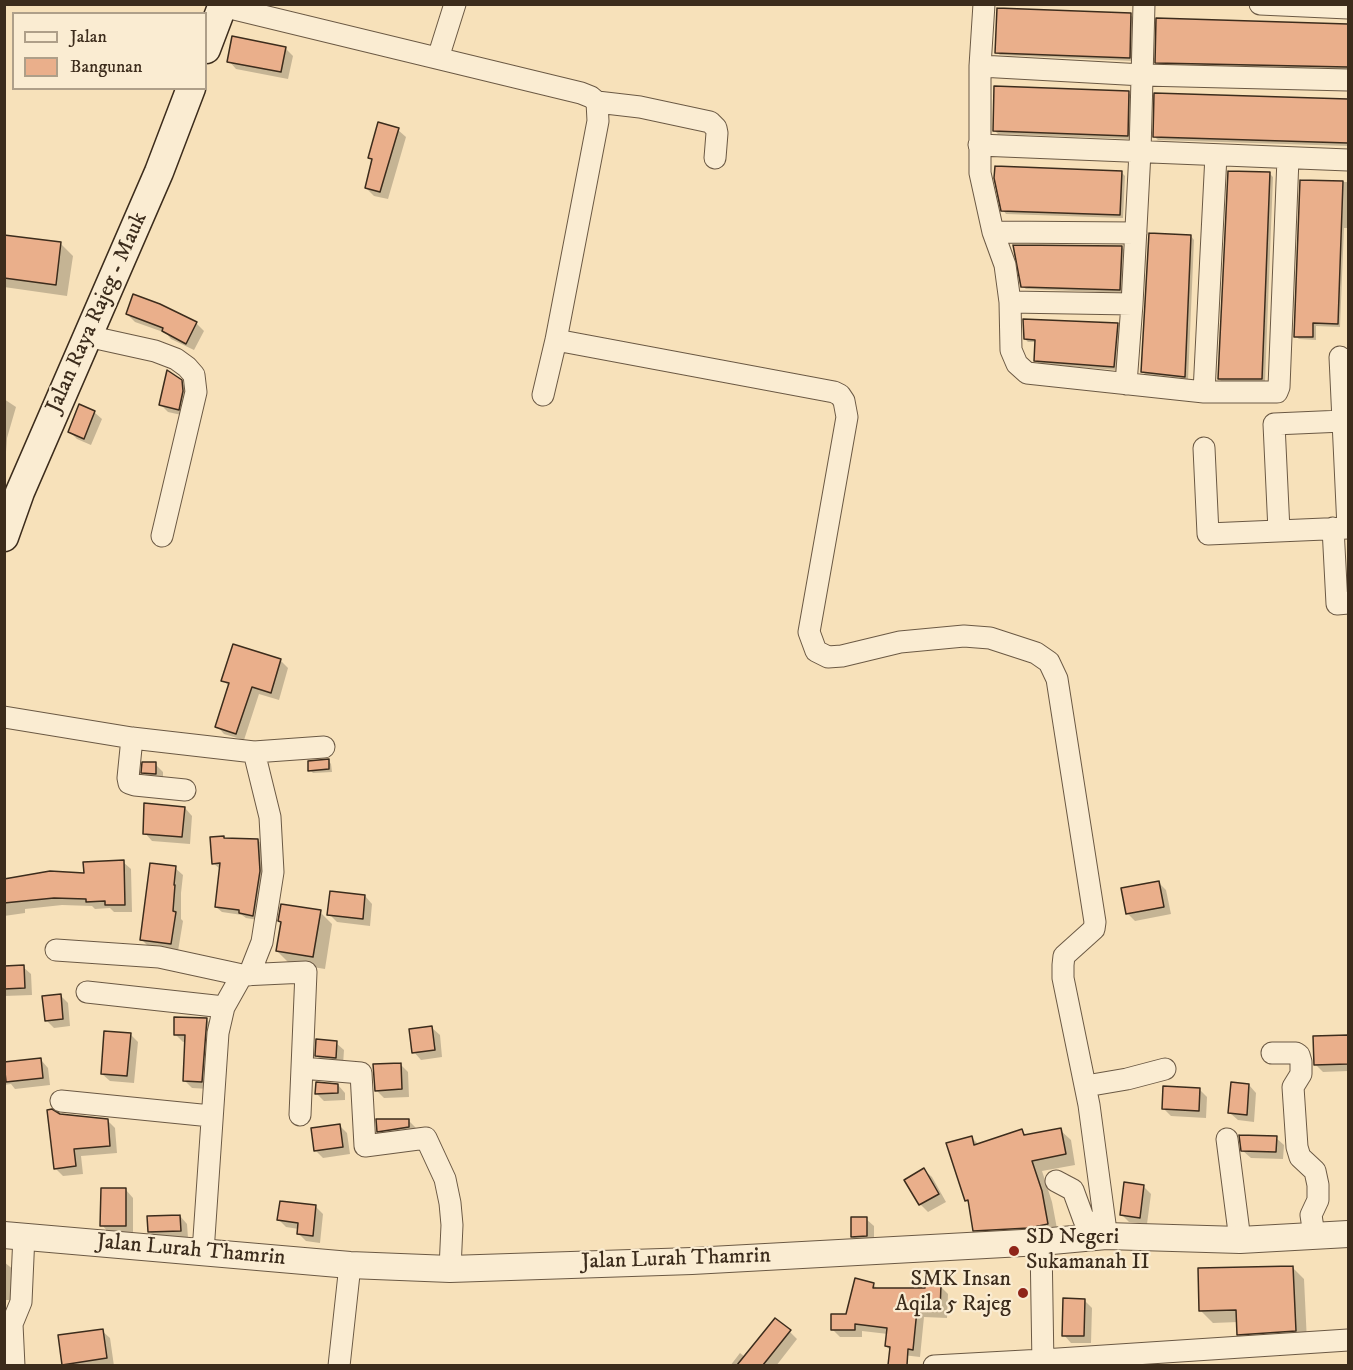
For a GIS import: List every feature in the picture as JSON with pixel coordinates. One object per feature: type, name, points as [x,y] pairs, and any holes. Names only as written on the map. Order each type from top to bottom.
[{"type":"main road","points":[[207,47],[222,5]]},
{"type":"main road","name":"Jalan Raya Rajeg - Mauk","points":[[4,537],[20,492],[159,172],[190,90]]},
{"type":"street","points":[[438,58],[455,4]]},
{"type":"street","points":[[984,4],[980,66],[982,183],[993,232],[1005,264],[1010,302],[1011,350],[1017,364],[1026,373],[1204,392],[1273,393],[1279,390],[1288,158]]},
{"type":"street","points":[[1126,384],[1140,152],[1144,4]]},
{"type":"street","points":[[1260,4],[1348,8]]},
{"type":"street","points":[[222,5],[581,93],[597,102],[640,107],[710,122],[716,128],[717,133],[715,158]]},
{"type":"street","points":[[980,66],[1143,75],[1348,80]]},
{"type":"street","points":[[543,395],[556,340],[598,121],[597,102]]},
{"type":"street","points":[[980,145],[1348,160]]},
{"type":"street","points":[[1204,392],[1216,155]]},
{"type":"street","points":[[993,232],[1136,233]]},
{"type":"street","points":[[1010,302],[1132,304]]},
{"type":"street","points":[[87,336],[154,351],[176,359],[194,375],[196,392],[162,536]]},
{"type":"street","points":[[556,340],[834,392],[840,395],[844,401],[847,417],[808,632],[816,651],[828,657],[842,656],[900,642],[964,636],[990,638],[1036,653],[1049,662],[1057,679],[1095,922],[1095,929],[1064,956],[1063,978],[1086,1086],[1105,1230]]},
{"type":"street","points":[[1340,357],[1343,421],[1343,528],[1337,604],[1348,603]]},
{"type":"street","points":[[1279,531],[1274,424],[1343,421]]},
{"type":"street","points":[[1204,448],[1208,534],[1343,528]]},
{"type":"street","points":[[4,717],[132,738],[254,752],[324,747]]},
{"type":"street","points":[[132,738],[129,783],[185,790]]},
{"type":"street","points":[[203,1252],[218,1033],[224,1007],[246,975],[262,942],[273,872],[270,816],[254,752]]},
{"type":"street","points":[[56,950],[159,957],[246,975],[306,972],[300,1115]]},
{"type":"street","points":[[87,992],[224,1007]]},
{"type":"street","points":[[1272,1053],[1296,1053],[1301,1062],[1301,1074],[1293,1087],[1297,1147],[1304,1163],[1315,1171],[1318,1185],[1318,1200],[1311,1215],[1314,1235]]},
{"type":"street","points":[[302,1068],[362,1073],[365,1146],[426,1138],[445,1179],[450,1203],[452,1225],[450,1269]]},
{"type":"street","points":[[1086,1086],[1165,1069]]},
{"type":"street","points":[[61,1101],[212,1116]]},
{"type":"street","points":[[1227,1139],[1240,1240]]},
{"type":"street","points":[[1056,1181],[1073,1190],[1083,1220],[1105,1230]]},
{"type":"street","name":"Jalan Lurah Thamrin","points":[[14,1235],[350,1265],[450,1269],[692,1261],[1041,1242],[1105,1230],[1240,1240],[1348,1234]]},
{"type":"street","points":[[14,1235],[21,1302],[12,1324],[14,1365]]},
{"type":"street","points":[[1041,1242],[1043,1363]]},
{"type":"street","points":[[339,1365],[350,1265]]},
{"type":"street","points":[[934,1365],[1043,1363],[1348,1340]]},
{"type":"building","points":[[997,8],[1131,13],[1130,58],[995,53]]},
{"type":"building","points":[[1156,18],[1348,24],[1348,67],[1155,63]]},
{"type":"building","points":[[232,36],[286,47],[281,72],[227,62]]},
{"type":"building","points":[[994,86],[1129,91],[1128,136],[993,131]]},
{"type":"building","points":[[1154,93],[1348,99],[1348,143],[1153,137]]},
{"type":"building","points":[[378,122],[399,128],[380,192],[365,188],[372,159],[368,158]]},
{"type":"building","points":[[995,166],[1122,171],[1120,215],[1001,211],[994,178]]},
{"type":"building","points":[[1228,171],[1270,172],[1262,379],[1218,379]]},
{"type":"building","points":[[1300,180],[1343,181],[1338,324],[1313,323],[1313,337],[1294,337]]},
{"type":"building","points":[[1149,233],[1191,235],[1185,377],[1141,372]]},
{"type":"building","points":[[4,235],[61,242],[56,285],[4,278]]},
{"type":"building","points":[[1013,245],[1122,246],[1120,290],[1021,287]]},
{"type":"building","points":[[133,294],[197,322],[186,344],[162,331],[163,328],[126,314]]},
{"type":"building","points":[[1023,319],[1118,323],[1114,367],[1034,361],[1035,340],[1024,339]]},
{"type":"building","points":[[167,370],[182,380],[183,391],[179,410],[159,405]]},
{"type":"building","points":[[79,404],[95,411],[84,439],[68,432]]},
{"type":"building","points":[[233,644],[281,659],[271,693],[252,687],[236,734],[215,727],[229,683],[221,681]]},
{"type":"building","points":[[329,759],[329,769],[308,771],[308,761]]},
{"type":"building","points":[[142,762],[156,762],[156,774],[141,773]]},
{"type":"building","points":[[144,803],[185,807],[182,837],[143,834]]},
{"type":"building","points":[[224,836],[224,838],[258,839],[260,871],[253,916],[239,913],[239,910],[215,907],[220,863],[212,864],[210,837]]},
{"type":"building","points":[[124,860],[125,905],[105,905],[105,901],[86,902],[86,899],[54,898],[4,903],[4,879],[50,871],[84,873],[83,862]]},
{"type":"building","points":[[150,863],[176,866],[173,911],[176,912],[171,944],[140,940]]},
{"type":"building","points":[[1159,881],[1164,907],[1126,914],[1121,888]]},
{"type":"building","points":[[330,891],[365,895],[363,919],[327,915]]},
{"type":"building","points":[[281,904],[321,910],[313,957],[276,951],[281,922],[278,921]]},
{"type":"building","points":[[24,965],[25,988],[4,989],[4,966]]},
{"type":"building","points":[[61,994],[63,1019],[45,1021],[42,996]]},
{"type":"building","points":[[174,1017],[207,1018],[202,1082],[183,1081],[185,1035],[174,1035]]},
{"type":"building","points":[[432,1026],[435,1050],[412,1053],[409,1029]]},
{"type":"building","points":[[104,1031],[131,1033],[127,1076],[101,1074]]},
{"type":"building","points":[[1348,1035],[1348,1064],[1314,1065],[1313,1036]]},
{"type":"building","points":[[316,1039],[337,1041],[336,1058],[315,1056]]},
{"type":"building","points":[[41,1058],[43,1078],[6,1082],[4,1062]]},
{"type":"building","points":[[401,1063],[402,1089],[375,1091],[373,1064]]},
{"type":"building","points":[[316,1082],[338,1084],[338,1093],[315,1094]]},
{"type":"building","points":[[1231,1082],[1249,1084],[1247,1115],[1228,1113]]},
{"type":"building","points":[[1163,1086],[1200,1088],[1199,1111],[1162,1109]]},
{"type":"building","points":[[52,1109],[60,1114],[108,1119],[110,1146],[74,1149],[76,1166],[54,1169],[47,1110]]},
{"type":"building","points":[[376,1119],[409,1119],[409,1127],[377,1132]]},
{"type":"building","points":[[340,1124],[343,1147],[314,1151],[311,1128]]},
{"type":"building","points":[[1061,1128],[1066,1154],[1032,1161],[1042,1191],[1048,1224],[1029,1228],[973,1231],[968,1200],[965,1201],[946,1143],[972,1136],[974,1145],[1022,1129],[1024,1135]]},
{"type":"building","points":[[1239,1135],[1277,1136],[1276,1152],[1241,1151]]},
{"type":"building","points":[[924,1168],[939,1194],[919,1205],[904,1180]]},
{"type":"building","points":[[1124,1182],[1144,1185],[1140,1218],[1120,1215]]},
{"type":"building","points":[[101,1188],[126,1188],[126,1226],[100,1226]]},
{"type":"building","points":[[280,1201],[316,1205],[313,1236],[297,1234],[298,1223],[277,1220]]},
{"type":"building","points":[[180,1215],[181,1231],[148,1232],[147,1216]]},
{"type":"building","points":[[851,1217],[867,1217],[867,1236],[851,1237]]},
{"type":"building","points":[[1293,1266],[1296,1331],[1237,1335],[1236,1310],[1199,1311],[1198,1268]]},
{"type":"building","points":[[855,1278],[874,1283],[873,1288],[925,1288],[925,1284],[941,1285],[940,1311],[917,1310],[913,1350],[908,1349],[907,1365],[888,1365],[890,1347],[885,1346],[887,1328],[855,1324],[855,1330],[831,1330],[831,1314],[846,1314]]},
{"type":"building","points":[[1063,1298],[1085,1299],[1084,1336],[1062,1336]]},
{"type":"building","points":[[775,1318],[791,1330],[763,1365],[737,1365]]},
{"type":"building","points":[[103,1329],[107,1358],[62,1365],[58,1335]]},
{"type":"place","name":"SD Negeri Sukamanah II","points":[[1014,1251]]},
{"type":"place","name":"SMK Insan Aqila 5 Rajeg","points":[[1023,1293]]}]
